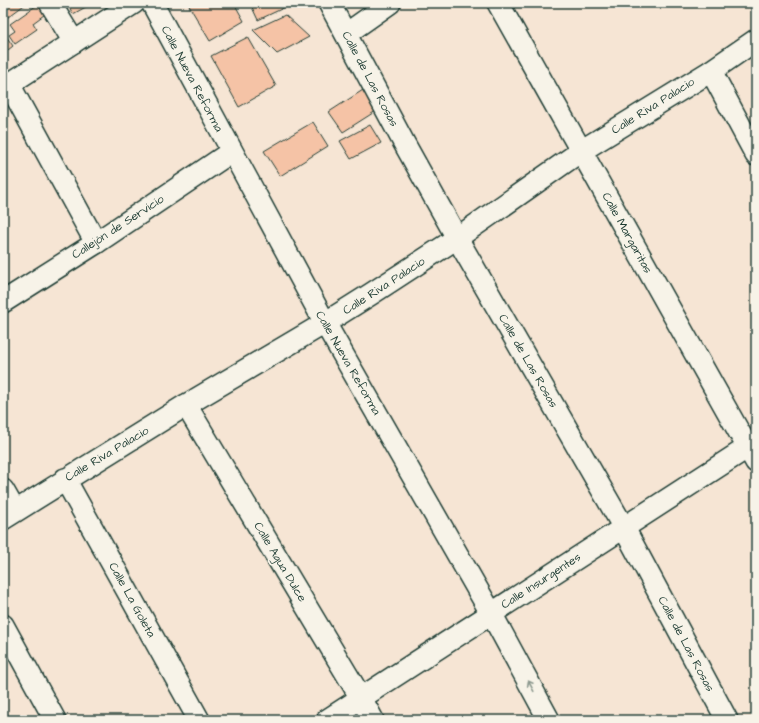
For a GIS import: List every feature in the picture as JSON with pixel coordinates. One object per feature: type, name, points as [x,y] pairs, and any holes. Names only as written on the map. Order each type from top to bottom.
[{"type":"street","points":[[50,3],[74,42]]},
{"type":"street","points":[[96,243],[6,86],[134,3]]},
{"type":"street","name":"Calle Nueva Reforma","points":[[152,3],[231,152],[325,323],[492,613],[550,720]]},
{"type":"street","name":"Calle de Las Rosas","points":[[329,3],[457,238],[624,528],[727,720]]},
{"type":"street","points":[[346,34],[390,3]]},
{"type":"street","name":"Calle Margaritas","points":[[498,3],[753,451]]},
{"type":"street","name":"Calle Riva Palacio","points":[[9,515],[186,405],[325,323],[457,238],[581,151],[711,71],[756,40]]},
{"type":"street","points":[[711,71],[756,155]]},
{"type":"street","name":"Callejón de Servicio","points":[[3,302],[96,243],[231,152]]},
{"type":"street","name":"Calle Agua Dulce","points":[[186,405],[373,720]]},
{"type":"street","name":"Calle Insurgentes","points":[[327,720],[624,528],[753,451]]},
{"type":"street","name":"Calle La Goleta","points":[[65,479],[199,720]]},
{"type":"street","points":[[3,490],[9,515]]},
{"type":"street","points":[[3,625],[55,720]]},
{"type":"building","points":[[3,3],[27,3],[4,20],[3,10],[7,7]]},
{"type":"building","points":[[40,3],[48,12],[33,23],[37,29],[15,44],[9,35],[15,31],[10,24]]},
{"type":"building","points":[[67,3],[93,3],[73,14]]},
{"type":"building","points":[[234,3],[244,21],[210,41],[188,4]]},
{"type":"building","points":[[250,3],[294,3],[258,20]]},
{"type":"building","points":[[285,15],[309,37],[277,54],[253,30]]},
{"type":"building","points":[[6,36],[13,46],[3,54],[3,38]]},
{"type":"building","points":[[248,37],[276,86],[239,107],[211,56]]},
{"type":"building","points":[[363,90],[376,111],[343,132],[329,112]]},
{"type":"building","points":[[313,122],[328,146],[280,176],[264,151]]},
{"type":"building","points":[[370,125],[381,143],[351,159],[340,141]]}]
